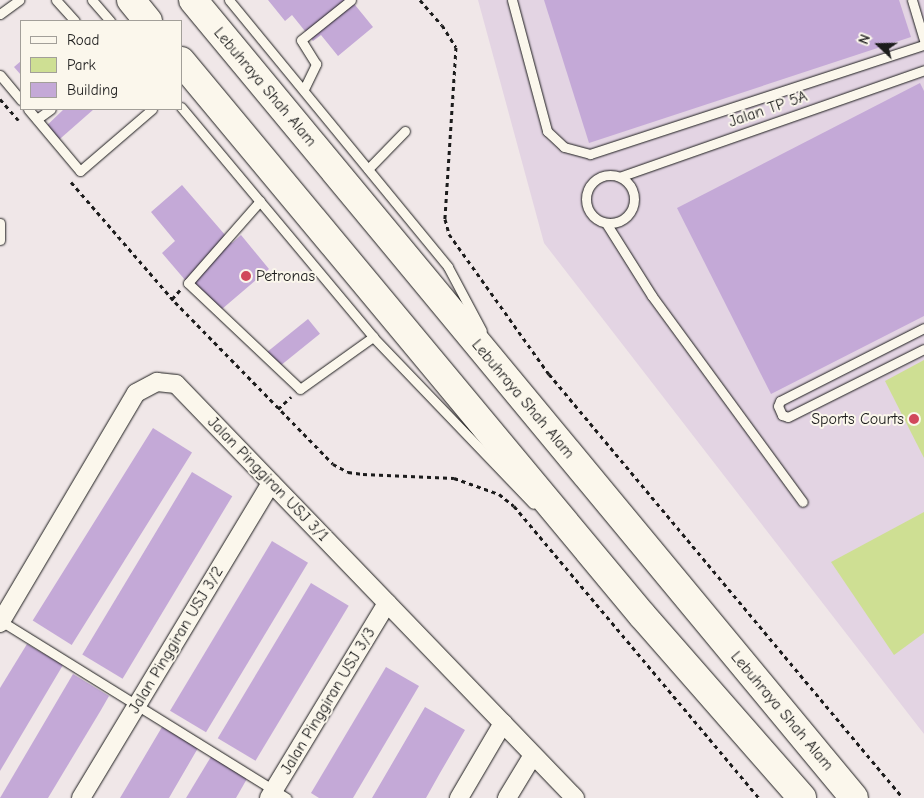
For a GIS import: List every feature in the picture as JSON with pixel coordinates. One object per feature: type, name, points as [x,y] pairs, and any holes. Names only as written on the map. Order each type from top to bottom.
[{"type":"highway","points":[[130,0],[147,20]]},
{"type":"highway","name":"Lebuhraya Shah Alam","points":[[193,0],[854,798]]},
{"type":"highway","points":[[182,62],[642,615],[802,798]]},
{"type":"highway","points":[[796,729],[866,798]]},
{"type":"street","name":"Jalan Pinggiran USJ 3/1","points":[[0,622],[136,393],[145,386],[157,382],[176,384],[575,798]]},
{"type":"street","name":"Jalan Pinggiran USJ 3/2","points":[[81,798],[271,483]]},
{"type":"street","name":"Jalan Pinggiran USJ 3/3","points":[[276,795],[387,603]]},
{"type":"street","points":[[459,798],[503,723]]},
{"type":"street","points":[[508,798],[533,755]]},
{"type":"lane","points":[[0,14],[19,0]]},
{"type":"lane","points":[[56,0],[74,20]]},
{"type":"lane","points":[[92,0],[109,20]]},
{"type":"lane","points":[[229,0],[304,89],[448,267],[510,384]]},
{"type":"lane","points":[[304,89],[316,64],[301,40],[351,0]]},
{"type":"lane","points":[[512,0],[547,131],[564,147],[590,154],[924,45]]},
{"type":"lane","points":[[912,0],[924,40]]},
{"type":"lane","name":"Jalan TP 5A","points":[[622,176],[924,70]]},
{"type":"lane","points":[[0,75],[20,99]]},
{"type":"lane","points":[[182,107],[373,337],[540,512]]},
{"type":"lane","points":[[29,110],[80,171],[151,110]]},
{"type":"lane","points":[[37,119],[50,110]]},
{"type":"lane","points":[[368,169],[405,131]]},
{"type":"lane","points":[[606,224],[623,220],[634,206],[633,190],[622,176],[605,174],[590,183],[585,199],[591,215],[606,224],[652,296],[803,502]]},
{"type":"lane","points":[[260,201],[188,283],[300,389],[373,337]]},
{"type":"lane","points":[[0,224],[0,240]]},
{"type":"lane","points":[[924,328],[780,401],[778,406],[782,415],[788,417],[924,349]]},
{"type":"lane","points":[[852,365],[860,381]]},
{"type":"lane","points":[[554,526],[642,615]]},
{"type":"lane","points":[[0,622],[138,705],[276,795]]},
{"type":"path","points":[[420,0],[442,25],[456,47],[445,219],[449,234],[549,374],[903,798]]},
{"type":"path","points":[[0,99],[19,122]]},
{"type":"path","points":[[70,181],[175,302],[333,464],[348,472],[363,474],[454,478],[498,494],[514,506],[759,798]]},
{"type":"shaded area","points":[[478,0],[924,0],[924,734],[544,243]]},
{"type":"green space","name":"Sports Courts","points":[[924,360],[924,458],[885,381]]},
{"type":"green space","points":[[924,512],[924,633],[894,655],[831,562]]},
{"type":"building","points":[[268,0],[351,0],[373,27],[338,56],[321,35],[313,41],[292,15],[285,21]]},
{"type":"building","points":[[544,0],[899,0],[911,37],[589,143]]},
{"type":"building","points":[[20,62],[20,74],[14,67]]},
{"type":"building","points":[[920,83],[924,91],[924,316],[771,394],[677,208]]},
{"type":"building","points":[[63,110],[93,110],[53,145],[41,131]]},
{"type":"building","points":[[182,185],[232,243],[241,235],[269,269],[215,315],[162,253],[175,241],[151,212]]},
{"type":"building","points":[[308,319],[320,334],[279,367],[267,352]]},
{"type":"building","points":[[153,428],[192,452],[72,645],[33,621]]},
{"type":"building","points":[[192,472],[232,496],[123,679],[82,655]]},
{"type":"building","points":[[272,541],[308,563],[206,732],[170,711]]},
{"type":"building","points":[[311,583],[349,606],[255,761],[218,738]]},
{"type":"building","points":[[27,644],[63,665],[0,771],[0,688]]},
{"type":"building","points":[[386,667],[419,686],[353,798],[319,798],[311,793]]},
{"type":"building","points":[[73,674],[109,696],[101,710],[48,798],[0,798]]},
{"type":"building","points":[[425,707],[465,730],[426,798],[372,798]]},
{"type":"building","points":[[162,727],[198,748],[169,798],[120,798]]},
{"type":"building","points":[[212,755],[248,777],[236,798],[186,798]]},
{"type":"place","name":"Petronas","points":[[246,276]]},
{"type":"place","name":"Sports Courts","points":[[914,419]]}]
